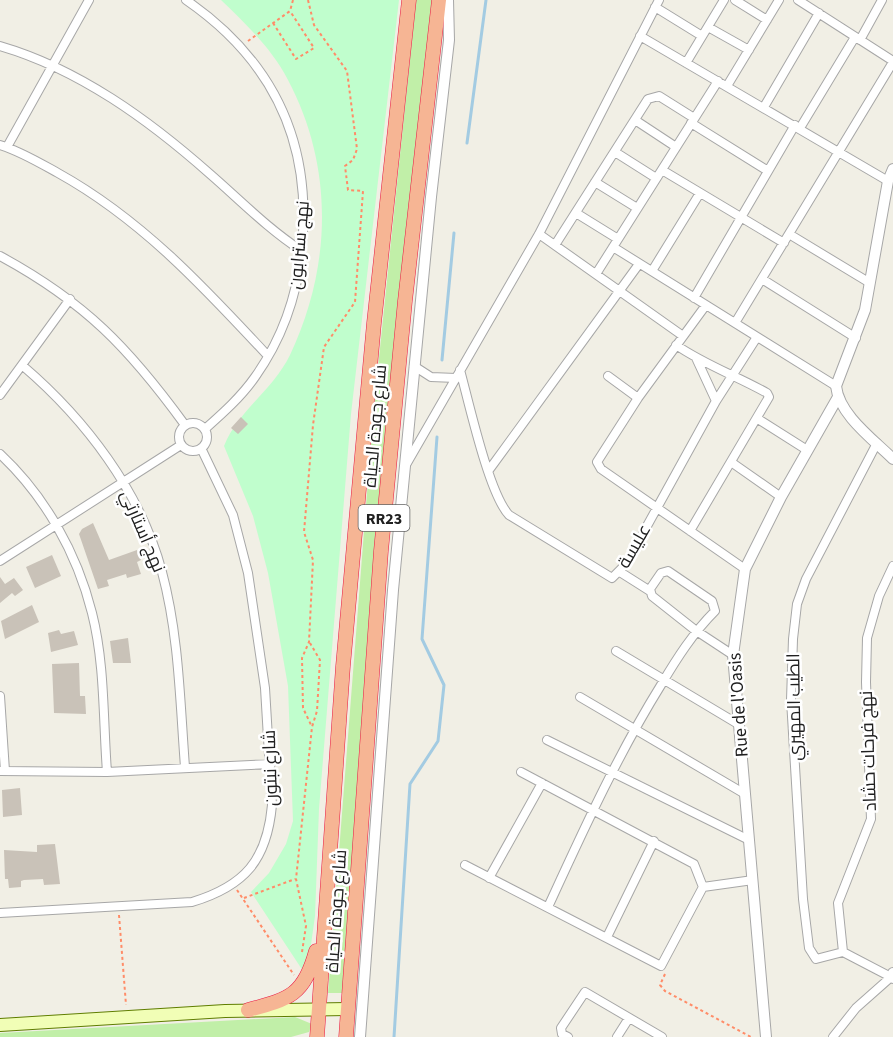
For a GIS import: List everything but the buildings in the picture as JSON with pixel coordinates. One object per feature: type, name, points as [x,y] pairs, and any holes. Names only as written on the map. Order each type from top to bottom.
[{"type":"highway","name":"شارع جودة الحياة","points":[[317,1037],[343,666],[370,368],[409,0]]},
{"type":"highway","name":"شارع جودة الحياة","points":[[346,1037],[381,551],[405,301],[439,0]]},
{"type":"highway","points":[[248,1010],[283,1000],[299,990],[313,965],[324,923]]},
{"type":"main road","points":[[0,1025],[248,1010],[347,1009]]},
{"type":"street","points":[[89,0],[54,65],[3,146],[75,182],[118,210],[207,289],[268,356]]},
{"type":"street","name":"نهج سترابون","points":[[186,0],[240,46],[274,94],[287,121],[300,163],[305,210],[299,281],[292,305],[268,356],[232,405],[205,429]]},
{"type":"street","points":[[360,1037],[393,590],[449,40],[447,0]]},
{"type":"street","points":[[686,63],[724,0]]},
{"type":"street","points":[[735,0],[767,20]]},
{"type":"street","points":[[728,86],[779,0]]},
{"type":"street","points":[[735,323],[893,62],[798,0]]},
{"type":"street","points":[[694,298],[768,171],[882,0]]},
{"type":"street","points":[[407,463],[539,234],[657,4],[702,36]]},
{"type":"street","points":[[764,107],[819,13]]},
{"type":"street","points":[[708,27],[749,50]]},
{"type":"street","points":[[640,36],[840,151],[891,184]]},
{"type":"street","points":[[0,46],[54,65],[92,86],[175,145],[273,231],[302,251]]},
{"type":"street","points":[[596,274],[718,81]]},
{"type":"street","points":[[555,245],[648,99],[659,96],[768,171]]},
{"type":"street","points":[[635,120],[676,147]]},
{"type":"street","points":[[615,152],[656,178]]},
{"type":"street","name":"Rue de l'Oasis","points":[[766,1037],[733,655],[745,569],[837,392],[856,338],[870,283],[893,169]]},
{"type":"street","points":[[662,170],[741,217],[787,238],[870,283]]},
{"type":"street","points":[[596,182],[637,208]]},
{"type":"street","points":[[652,271],[700,193]]},
{"type":"street","points":[[576,213],[639,264],[757,337],[837,392],[859,425],[893,459]]},
{"type":"street","points":[[539,234],[683,336]]},
{"type":"street","points":[[0,256],[70,300],[106,328],[144,369],[185,425]]},
{"type":"street","points":[[489,470],[639,264]]},
{"type":"street","points":[[762,279],[856,338]]},
{"type":"street","points":[[0,395],[70,300]]},
{"type":"street","points":[[706,305],[638,398],[599,457],[601,470],[745,569]]},
{"type":"street","name":"عليسة","points":[[458,374],[497,499],[509,515],[608,578],[620,572],[716,401],[757,337]]},
{"type":"street","points":[[676,345],[697,360],[733,374],[768,394],[769,399],[690,531]]},
{"type":"street","points":[[697,360],[716,401]]},
{"type":"street","name":"نهج أستارتي","points":[[23,366],[43,383],[89,433],[123,483],[146,529],[164,580],[174,630],[185,767]]},
{"type":"street","points":[[414,366],[431,377],[458,374]]},
{"type":"street","points":[[608,376],[638,398]]},
{"type":"street","points":[[758,419],[807,450]]},
{"type":"street","points":[[196,423],[205,429],[207,440],[201,448],[190,450],[181,445],[179,434],[185,425],[196,423]]},
{"type":"street","name":"الطيب المهيري","points":[[843,952],[816,959],[809,948],[804,909],[790,700],[793,639],[797,604],[806,579],[877,443]]},
{"type":"street","points":[[0,561],[181,445]]},
{"type":"street","name":"شارع نبتون","points":[[0,913],[192,902],[215,895],[233,886],[260,857],[266,842],[272,805],[263,670],[248,573],[233,515],[201,448]]},
{"type":"street","points":[[0,454],[30,484],[56,525],[72,555],[92,613],[98,644],[107,772]]},
{"type":"street","points":[[732,462],[781,497]]},
{"type":"street","name":"نهج فرحات حشاد","points":[[843,952],[837,912],[838,903],[871,819],[866,682],[867,638],[879,596],[893,566]]},
{"type":"street","points":[[620,572],[650,591],[695,630],[733,655]]},
{"type":"street","points":[[549,907],[592,810],[633,729],[695,630],[715,611],[712,601],[668,572],[661,573],[650,591]]},
{"type":"street","points":[[616,651],[665,678],[738,724]]},
{"type":"street","points":[[0,696],[2,771],[107,772],[271,765]]},
{"type":"street","points":[[580,697],[745,794]]},
{"type":"street","points":[[547,740],[749,840]]},
{"type":"street","points":[[465,865],[661,966],[703,887],[694,864],[521,772]]},
{"type":"street","points":[[489,878],[542,783]]},
{"type":"street","points":[[608,937],[654,841]]},
{"type":"street","points":[[703,887],[753,880]]},
{"type":"street","points":[[833,1037],[851,1014],[892,976],[843,952]]},
{"type":"street","points":[[568,1037],[562,1034],[561,1028],[583,992],[662,1037]]},
{"type":"street","points":[[616,1037],[629,1018]]},
{"type":"path","points":[[240,46],[290,11],[293,0]]},
{"type":"path","points":[[308,0],[314,25],[347,71],[357,149],[353,160],[345,166],[348,190],[363,190],[355,302],[324,346],[313,425],[304,532],[313,560],[309,642],[302,658],[303,708],[312,727]]},
{"type":"path","points":[[273,23],[296,59],[314,48],[290,11]]},
{"type":"path","points":[[301,959],[306,926],[296,879],[312,727],[317,711],[320,660],[309,642]]},
{"type":"path","points":[[244,898],[296,879]]},
{"type":"path","points":[[233,886],[244,898],[298,982],[300,971]]},
{"type":"path","points":[[119,906],[126,1017]]},
{"type":"path","points":[[661,966],[666,969],[660,985],[665,991],[751,1037]]},
{"type":"green space","points":[[221,0],[399,0],[351,414],[319,809],[315,916],[309,959],[303,971],[251,892],[269,873],[286,844],[293,821],[288,686],[268,573],[253,516],[224,446],[238,422],[283,368],[304,321],[314,287],[320,252],[322,217],[320,182],[314,147],[303,113],[288,80],[266,47]]},
{"type":"green space","points":[[416,0],[435,0],[346,993],[328,993],[373,416]]},
{"type":"green space","points":[[295,1017],[312,1024],[309,1032],[291,1037],[0,1037],[0,1033]]},
{"type":"waterway","points":[[467,143],[486,0]]},
{"type":"waterway","points":[[442,360],[454,233]]},
{"type":"waterway","points":[[394,1037],[410,784],[438,741],[444,685],[422,639],[437,437]]}]
